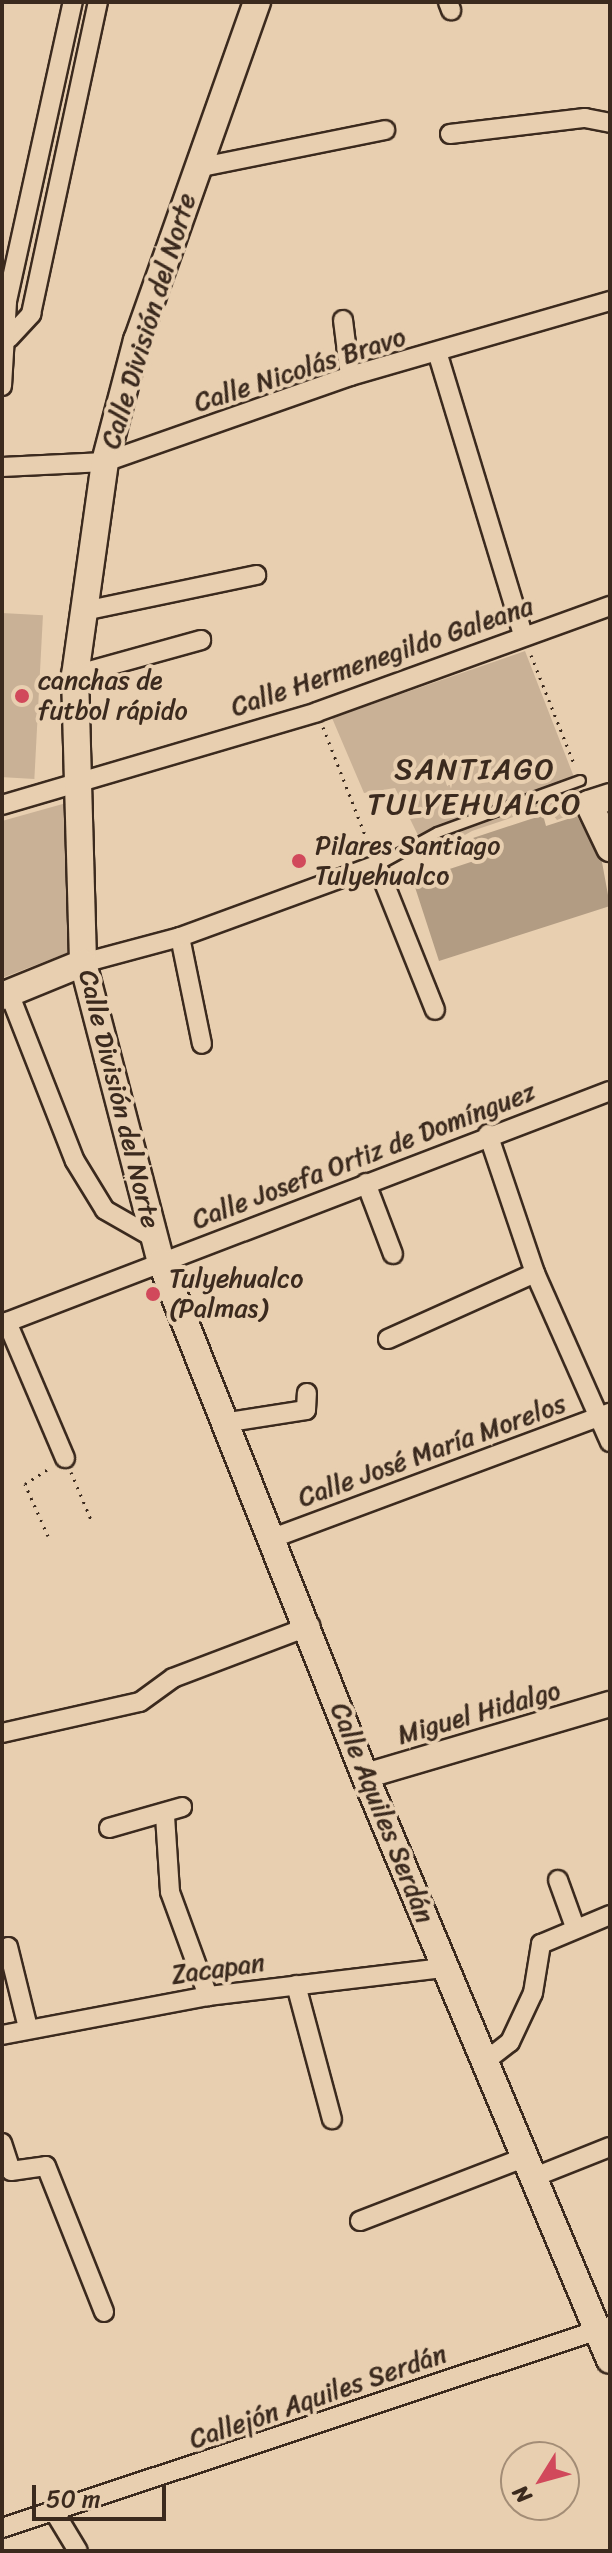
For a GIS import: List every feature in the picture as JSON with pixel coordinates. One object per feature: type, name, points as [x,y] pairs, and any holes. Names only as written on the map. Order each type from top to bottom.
[{"type":"main road","name":"Calle División del Norte","points":[[157,1250],[83,963],[75,675],[105,462],[137,340],[257,2]]},
{"type":"main road","points":[[593,793],[610,848]]},
{"type":"main road","points":[[5,995],[83,963]]},
{"type":"main road","name":"Calle Aquiles Serdán","points":[[157,1250],[223,1423],[310,1626],[365,1776],[483,2063],[528,2168],[604,2328],[610,2360]]},
{"type":"street","points":[[2,386],[17,259],[73,2]]},
{"type":"street","points":[[9,338],[31,314],[98,2]]},
{"type":"street","points":[[450,134],[585,118],[610,123]]},
{"type":"street","points":[[197,168],[385,130]]},
{"type":"street","points":[[17,259],[41,264]]},
{"type":"street","name":"Calle Nicolás Bravo","points":[[2,467],[105,462],[350,376],[438,355],[610,301]]},
{"type":"street","points":[[343,320],[350,376]]},
{"type":"street","points":[[438,355],[523,635]]},
{"type":"street","points":[[84,611],[256,575]]},
{"type":"street","name":"Calle Hermenegildo Galeana","points":[[2,805],[317,712],[610,606]]},
{"type":"street","points":[[75,675],[201,640]]},
{"type":"street","points":[[83,963],[180,937],[377,865],[435,1010]]},
{"type":"street","points":[[180,937],[202,1044]]},
{"type":"street","points":[[5,995],[75,1161],[105,1210],[157,1250]]},
{"type":"street","name":"Calle Josefa Ortiz de Domínguez","points":[[4,1323],[157,1250],[366,1183],[488,1134],[609,1093]]},
{"type":"street","points":[[488,1134],[535,1273],[604,1415],[610,1442]]},
{"type":"street","points":[[366,1183],[393,1254]]},
{"type":"street","points":[[388,1339],[535,1273]]},
{"type":"street","points":[[4,1323],[65,1458]]},
{"type":"street","points":[[223,1423],[306,1410],[307,1393]]},
{"type":"street","name":"Calle José María Morelos","points":[[273,1538],[604,1415]]},
{"type":"street","points":[[2,1733],[140,1702],[173,1678],[310,1626]]},
{"type":"street","name":"Miguel Hidalgo","points":[[365,1776],[610,1704]]},
{"type":"street","points":[[109,1828],[165,1816],[182,1807]]},
{"type":"street","points":[[165,1816],[170,1892],[208,1996]]},
{"type":"street","points":[[558,1880],[575,1927]]},
{"type":"street","points":[[483,2063],[510,2042],[533,1993],[541,1944],[575,1927],[610,1915]]},
{"type":"street","points":[[8,1947],[28,2028]]},
{"type":"street","name":"Zacapan","points":[[2,2035],[208,1996],[444,1968]]},
{"type":"street","points":[[296,1985],[332,2119]]},
{"type":"street","points":[[2,2143],[11,2171],[46,2166],[104,2312]]},
{"type":"street","points":[[360,2221],[528,2168],[610,2147]]},
{"type":"street","name":"Callejón Aquiles Serdán","points":[[2,2528],[55,2513],[604,2328]]},
{"type":"street","points":[[55,2513],[78,2551]]},
{"type":"lane","points":[[377,865],[437,832],[593,793]]},
{"type":"path","points":[[523,635],[593,793]]},
{"type":"path","points":[[317,712],[377,865]]},
{"type":"path","points":[[48,1536],[25,1484],[65,1458],[92,1522]]},
{"type":"shaded area","name":"canchas de futbol rápido","points":[[2,613],[43,615],[34,779],[2,777]]},
{"type":"shaded area","points":[[525,651],[586,808],[557,820],[546,806],[472,831],[428,856],[395,788],[364,793],[332,718]]},
{"type":"shaded area","points":[[77,800],[77,949],[2,978],[2,821]]},
{"type":"building","points":[[543,815],[546,826],[577,816],[602,862],[610,906],[439,961],[413,881],[480,859],[473,838]]},
{"type":"place","name":"canchas de futbol rápido","points":[[22,696]]},
{"type":"place","name":"Pilares Santiago Tulyehualco","points":[[299,861]]},
{"type":"place","name":"Tulyehualco (Palmas)","points":[[153,1294]]},
{"type":"district","name":"SANTIAGO TULYEHUALCO","points":[[475,786]]}]
